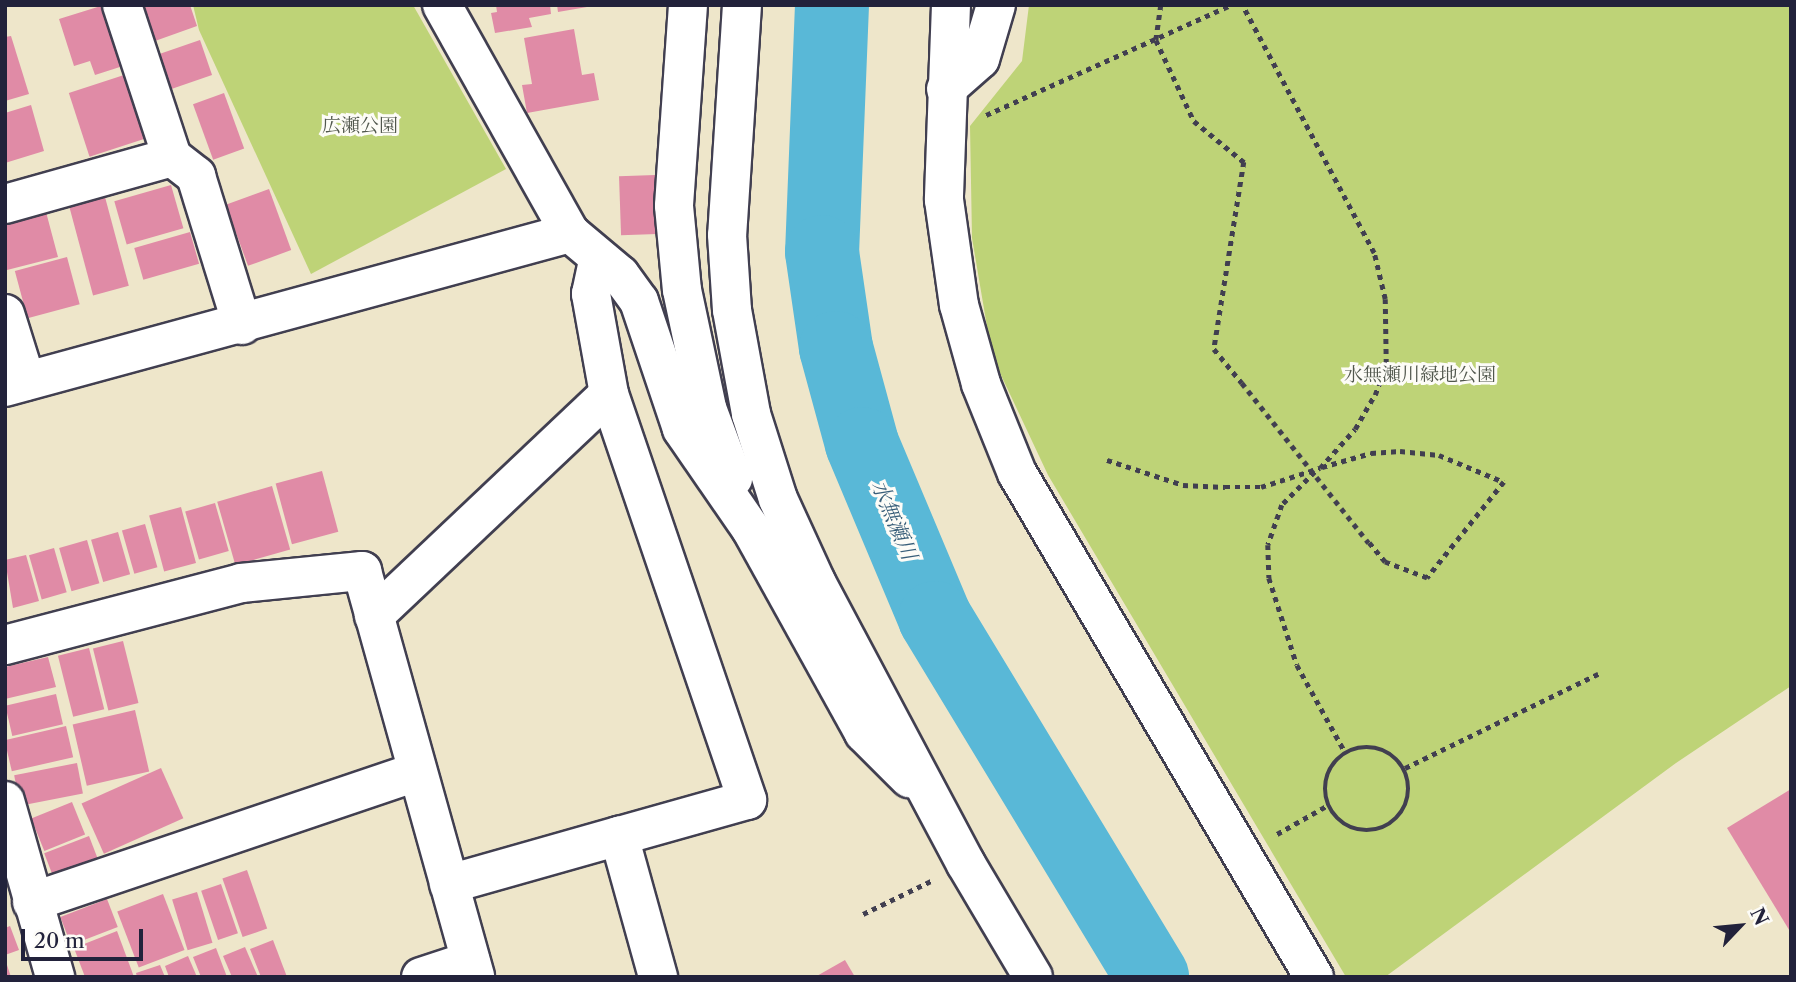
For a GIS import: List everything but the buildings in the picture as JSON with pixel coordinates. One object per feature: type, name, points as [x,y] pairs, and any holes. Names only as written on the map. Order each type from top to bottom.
[{"type":"street","points":[[121,5],[172,157],[196,176],[242,325]]},
{"type":"street","points":[[442,5],[570,233],[598,261],[620,275],[639,301],[681,429],[751,529],[864,733],[936,803]]},
{"type":"street","points":[[688,5],[674,206],[682,290],[707,408],[751,529]]},
{"type":"street","points":[[742,5],[727,235],[732,310],[751,414],[778,499],[816,582],[966,863],[1033,977]]},
{"type":"street","points":[[951,5],[943,133],[944,200],[959,305],[981,384],[1017,473],[1314,977]]},
{"type":"street","points":[[946,89],[980,59],[996,5]]},
{"type":"street","points":[[5,204],[172,157]]},
{"type":"street","points":[[5,314],[16,384],[242,325],[570,233]]},
{"type":"street","points":[[449,884],[747,800],[610,394],[591,294],[598,261]]},
{"type":"street","points":[[374,616],[610,394]]},
{"type":"street","points":[[5,645],[242,583],[362,571],[472,969],[421,977]]},
{"type":"street","points":[[32,902],[417,772]]},
{"type":"street","points":[[5,802],[55,977]]},
{"type":"street","points":[[619,836],[658,977]]},
{"type":"path","points":[[1107,460],[1183,485],[1261,487],[1320,468],[1371,453],[1400,451],[1439,455],[1504,482],[1427,578],[1385,562],[1368,543],[1242,383],[1214,349],[1244,162],[1194,121],[1156,40],[1161,5]]},
{"type":"path","points":[[943,133],[1231,5]]},
{"type":"path","points":[[1242,5],[1291,103],[1359,219],[1385,299],[1386,364],[1375,395],[1339,450],[1295,487],[1282,505],[1268,545],[1269,578],[1297,665],[1345,752]]},
{"type":"path","points":[[1405,768],[1598,674]]},
{"type":"path","points":[[1367,746],[1389,752],[1405,768],[1410,791],[1403,812],[1386,827],[1363,831],[1342,823],[1328,805],[1324,785],[1331,766],[1345,752],[1367,746]]},
{"type":"path","points":[[1242,855],[1328,805]]},
{"type":"path","points":[[863,914],[966,863]]},
{"type":"green space","name":"広瀬公園","points":[[193,5],[413,5],[506,169],[311,274],[199,30]]},
{"type":"green space","name":"水無瀬川緑地公園","points":[[1029,5],[1791,5],[1791,686],[1676,763],[1385,977],[1346,977],[1048,475],[992,356],[972,238],[970,126],[1022,61]]},
{"type":"waterway","name":"水無瀬川","points":[[832,5],[822,252],[836,348],[862,444],[935,618],[1152,977]]}]
